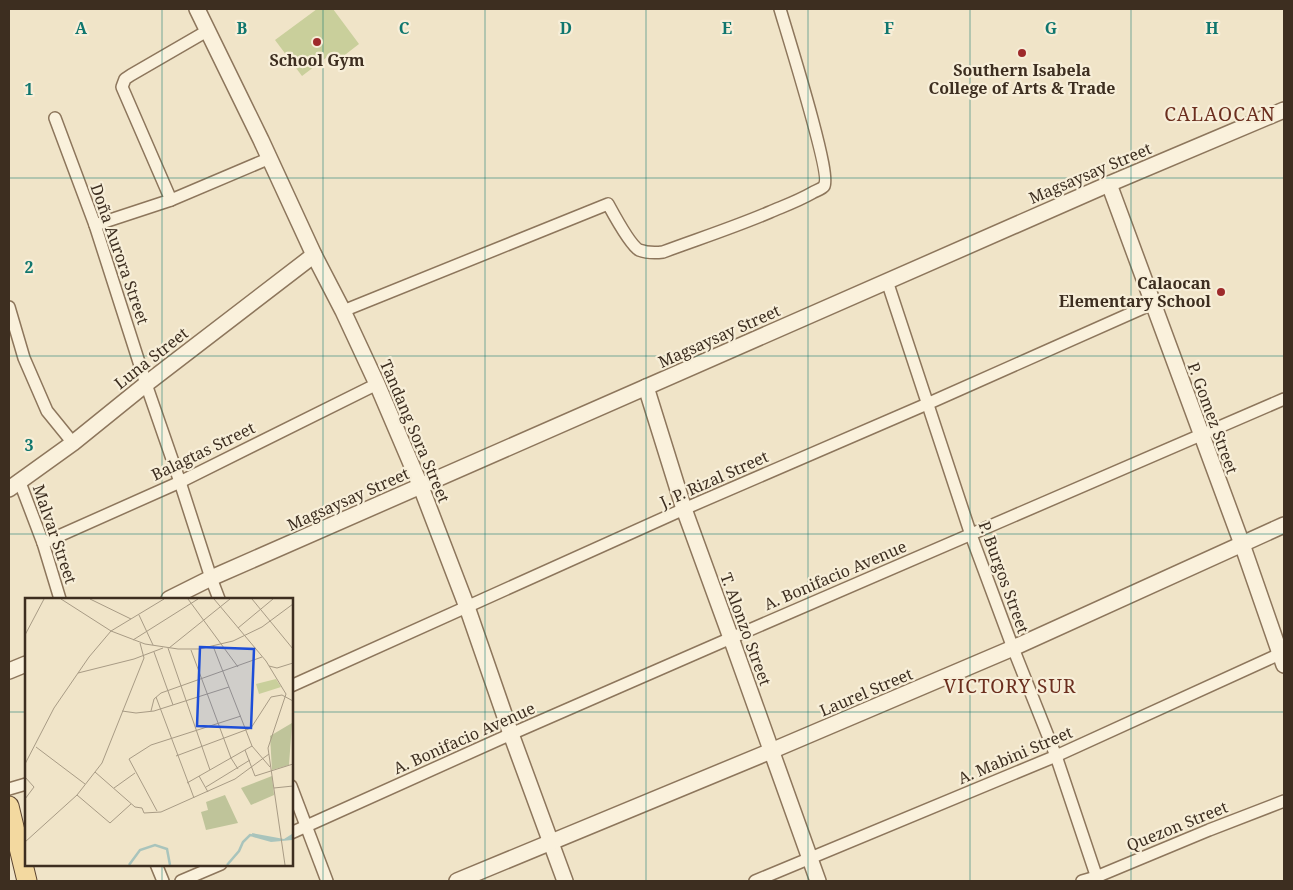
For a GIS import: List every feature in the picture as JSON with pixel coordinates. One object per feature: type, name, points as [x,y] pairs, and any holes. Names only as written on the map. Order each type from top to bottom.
[{"type":"main road","points":[[9,806],[27,881]]},
{"type":"street","name":"Tandang Sora Street","points":[[197,9],[270,158],[314,255],[343,311],[377,384],[421,487],[467,607],[565,881]]},
{"type":"street","points":[[343,311],[608,204],[631,242],[638,249],[649,253],[663,252],[786,206],[824,187],[826,178],[820,151],[780,9]]},
{"type":"street","points":[[171,200],[122,86],[125,79],[132,74],[207,30]]},
{"type":"street","name":"Magsaysay Street","points":[[171,598],[211,578],[1108,184],[1284,110]]},
{"type":"street","name":"Doña Aurora Street","points":[[55,118],[95,225],[146,384],[219,598]]},
{"type":"street","points":[[95,225],[171,200],[270,158]]},
{"type":"street","name":"P. Gomez Street","points":[[1108,184],[1283,657]]},
{"type":"street","name":"Luna Street","points":[[14,485],[73,443],[146,384],[314,255]]},
{"type":"street","name":"P. Burgos Street","points":[[887,281],[971,535],[1056,756],[1097,879]]},
{"type":"street","name":"J. P. Rizal Street","points":[[292,686],[684,509],[1152,304]]},
{"type":"street","points":[[9,308],[24,358],[47,411],[73,443]]},
{"type":"street","name":"Balagtas Street","points":[[42,544],[180,482],[377,384]]},
{"type":"street","name":"T. Alonzo Street","points":[[646,388],[684,509],[818,881]]},
{"type":"street","name":"A. Bonifacio Avenue","points":[[292,833],[511,734],[1284,399]]},
{"type":"street","name":"Malvar Street","points":[[14,485],[42,544],[60,598]]},
{"type":"street","name":"Laurel Street","points":[[458,881],[1013,648],[1284,525]]},
{"type":"street","name":"A. Mabini Street","points":[[755,881],[1056,756],[1283,657]]},
{"type":"street","points":[[9,671],[25,664]]},
{"type":"street","points":[[9,789],[25,784]]},
{"type":"street","points":[[292,789],[327,881]]},
{"type":"street","name":"Quezon Street","points":[[1082,881],[1097,879],[1208,830],[1284,800]]},
{"type":"street","points":[[156,865],[163,881]]},
{"type":"street","points":[[181,881],[219,865]]},
{"type":"green space","name":"School Gym","points":[[317,9],[333,9],[359,44],[337,61],[331,54],[302,76],[275,40]]},
{"type":"place","name":"School Gym","points":[[317,42]]},
{"type":"place","name":"Southern Isabela College of Arts & Trade","points":[[1022,53]]},
{"type":"place","name":"Calaocan Elementary School","points":[[1221,292]]},
{"type":"district","name":"CALAOCAN","points":[[1220,114]]},
{"type":"district","name":"VICTORY SUR","points":[[1010,686]]}]
